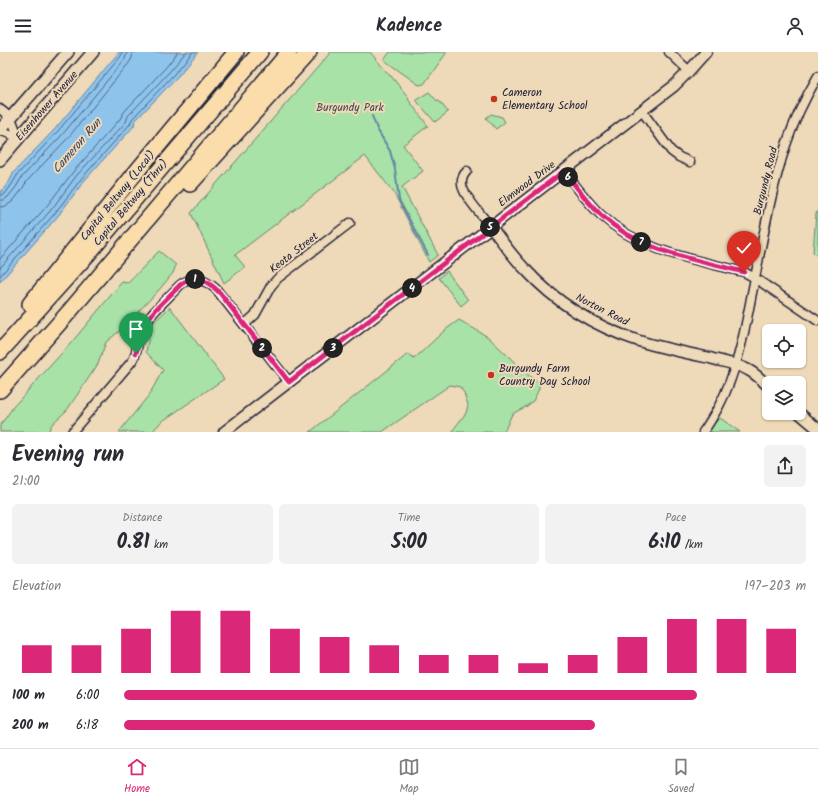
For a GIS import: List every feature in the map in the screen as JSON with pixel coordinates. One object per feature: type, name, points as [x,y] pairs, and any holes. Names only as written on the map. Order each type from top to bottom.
[{"type":"highway","name":"Capital Beltway (Local)","points":[[0,340],[236,52]]},
{"type":"highway","name":"Capital Beltway (Thru)","points":[[0,352],[88,254],[260,52]]},
{"type":"highway","name":"Capital Beltway (Thru)","points":[[68,312],[289,52]]},
{"type":"highway","points":[[0,390],[68,312],[131,250],[309,52]]},
{"type":"main road","name":"Eisenhower Avenue","points":[[0,130],[68,52]]},
{"type":"main road","name":"Eisenhower Avenue","points":[[0,160],[94,52]]},
{"type":"street","points":[[669,52],[689,71]]},
{"type":"street","name":"Elmwood Drive","points":[[224,432],[674,86],[706,52]]},
{"type":"street","name":"Burgundy Road","points":[[703,432],[719,406],[735,365],[740,349],[772,199],[786,144],[794,123],[818,76]]},
{"type":"street","points":[[0,109],[10,118],[19,138]]},
{"type":"street","points":[[642,111],[671,150],[679,157],[690,162]]},
{"type":"street","points":[[0,130],[19,138]]},
{"type":"street","name":"Norton Road","points":[[467,171],[463,174],[463,189],[515,258],[536,280],[559,300],[585,317],[610,330],[640,341],[735,365],[752,372],[762,381]]},
{"type":"street","points":[[564,171],[587,201],[601,215],[634,239],[666,252],[744,272],[818,321]]},
{"type":"street","name":"Keota Street","points":[[244,325],[255,315],[271,286],[278,278],[350,223]]},
{"type":"street","points":[[72,432],[131,364],[135,358],[139,336],[149,317],[180,285],[190,279],[201,280],[211,285],[220,293],[289,382]]},
{"type":"street","points":[[806,419],[818,429]]},
{"type":"green space","name":"Burgundy Park","points":[[331,52],[370,52],[409,98],[408,99],[428,126],[403,145],[423,171],[402,187],[438,255],[429,262],[394,193],[365,156],[235,255],[245,267],[224,283],[191,213]]},
{"type":"green space","points":[[390,52],[447,52],[424,84],[419,85],[384,60]]},
{"type":"green space","points":[[429,92],[448,112],[435,122],[416,100]]},
{"type":"green space","points":[[491,114],[502,117],[505,122],[496,129],[486,118]]},
{"type":"green space","points":[[818,210],[818,257],[813,252],[816,214]]},
{"type":"green space","points":[[159,251],[176,265],[173,273],[122,329],[106,342],[98,364],[67,410],[52,424],[48,432],[0,432],[0,426],[13,407],[71,343],[122,282],[128,283]]},
{"type":"green space","points":[[447,271],[468,300],[461,306],[439,278]]},
{"type":"green space","points":[[170,307],[224,379],[161,422],[152,432],[119,432],[149,395],[163,370],[146,352],[151,325]]},
{"type":"green space","points":[[459,320],[488,337],[527,374],[539,383],[539,389],[533,401],[512,414],[504,432],[453,432],[466,413],[468,405],[464,393],[460,387],[450,385],[382,432],[310,432],[408,354],[414,359],[445,330]]},
{"type":"green space","points":[[720,418],[740,432],[705,432]]},
{"type":"water","name":"Cameron Run","points":[[119,52],[198,52],[178,76],[135,121],[134,126],[84,181],[58,216],[0,282],[0,193],[9,182],[14,172],[55,129]]},
{"type":"waterway","points":[[372,116],[377,129],[390,151],[395,169],[399,200],[428,255]]},
{"type":"place","name":"Cameron Elementary School","points":[[494,99]]},
{"type":"place","name":"Burgundy Farm Country Day School","points":[[491,375]]},
{"type":"route","points":[[136,353],[139,336],[149,317],[185,281],[190,279],[201,280],[211,285],[220,293],[289,382],[564,171],[587,201],[601,215],[634,239],[666,252],[744,272]]}]
